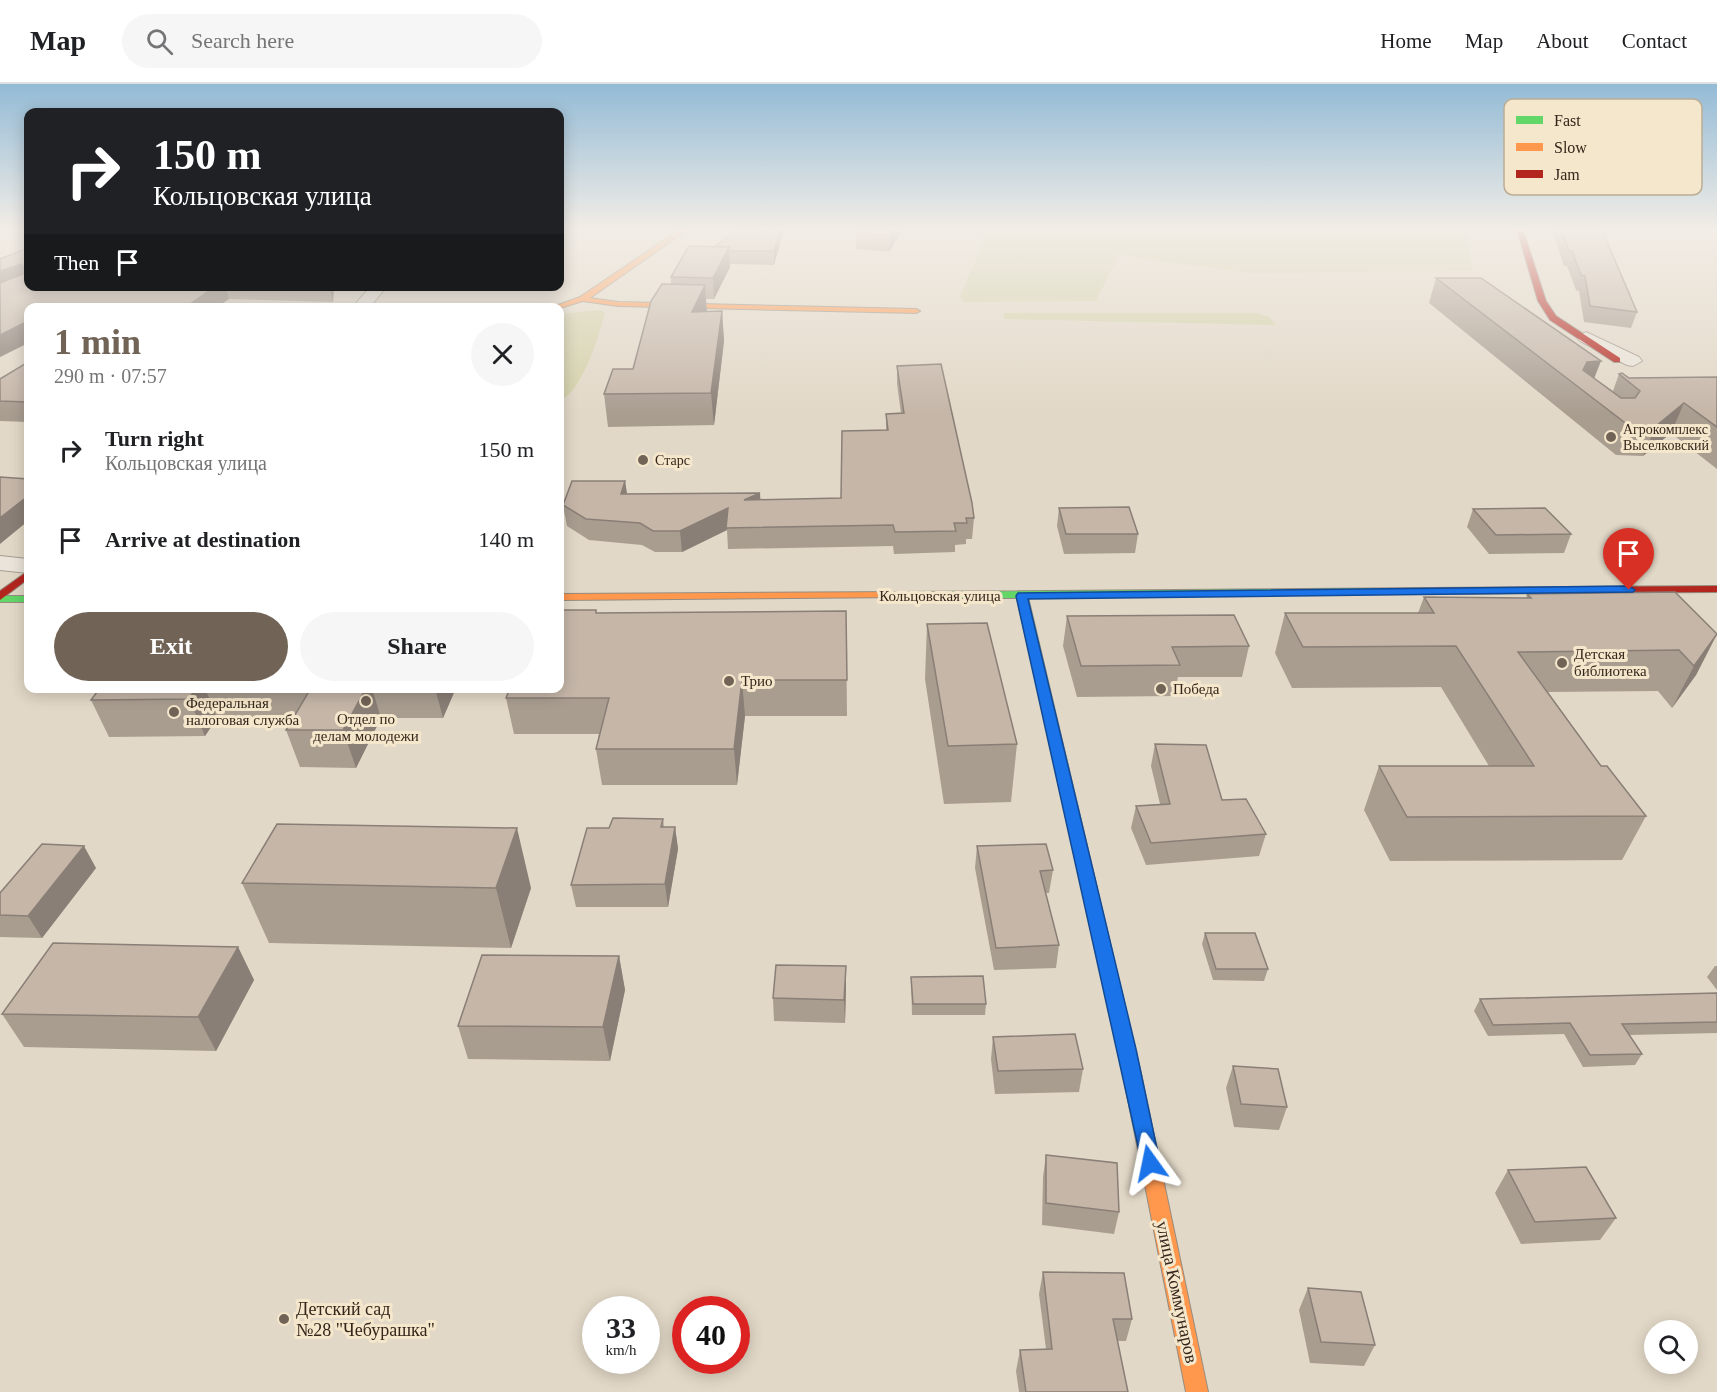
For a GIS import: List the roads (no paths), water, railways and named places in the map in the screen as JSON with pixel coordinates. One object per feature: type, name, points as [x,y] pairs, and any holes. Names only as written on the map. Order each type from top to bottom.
[{"type":"street","points":[[365,303],[375,291]]},
{"type":"street","points":[[564,305],[583,299],[595,291]]},
{"type":"street","points":[[1539,291],[1542,301],[1553,318],[1625,361]]},
{"type":"street","points":[[583,299],[618,304],[916,311]]},
{"type":"street","points":[[0,563],[24,566]]},
{"type":"street","points":[[0,598],[24,577]]},
{"type":"street","name":"Кольцовская улица","points":[[564,597],[1022,596],[1717,589]]},
{"type":"street","name":"улица Коммунаров","points":[[1022,596],[1127,1049],[1197,1392]]},
{"type":"street","points":[[0,598],[24,599]]},
{"type":"place","name":"Агрокомплекс Выселковский","points":[[1611,437]]},
{"type":"place","name":"Старс","points":[[643,460]]},
{"type":"place","name":"Детская библиотека","points":[[1562,663]]},
{"type":"place","name":"Трио","points":[[729,681]]},
{"type":"place","name":"Победа","points":[[1161,689]]},
{"type":"place","name":"Отдел по делам молодежи","points":[[366,701]]},
{"type":"place","name":"Федеральная налоговая служба","points":[[174,712]]},
{"type":"place","name":"Детский сад №28 \"Чебурашка\"","points":[[284,1319]]}]
